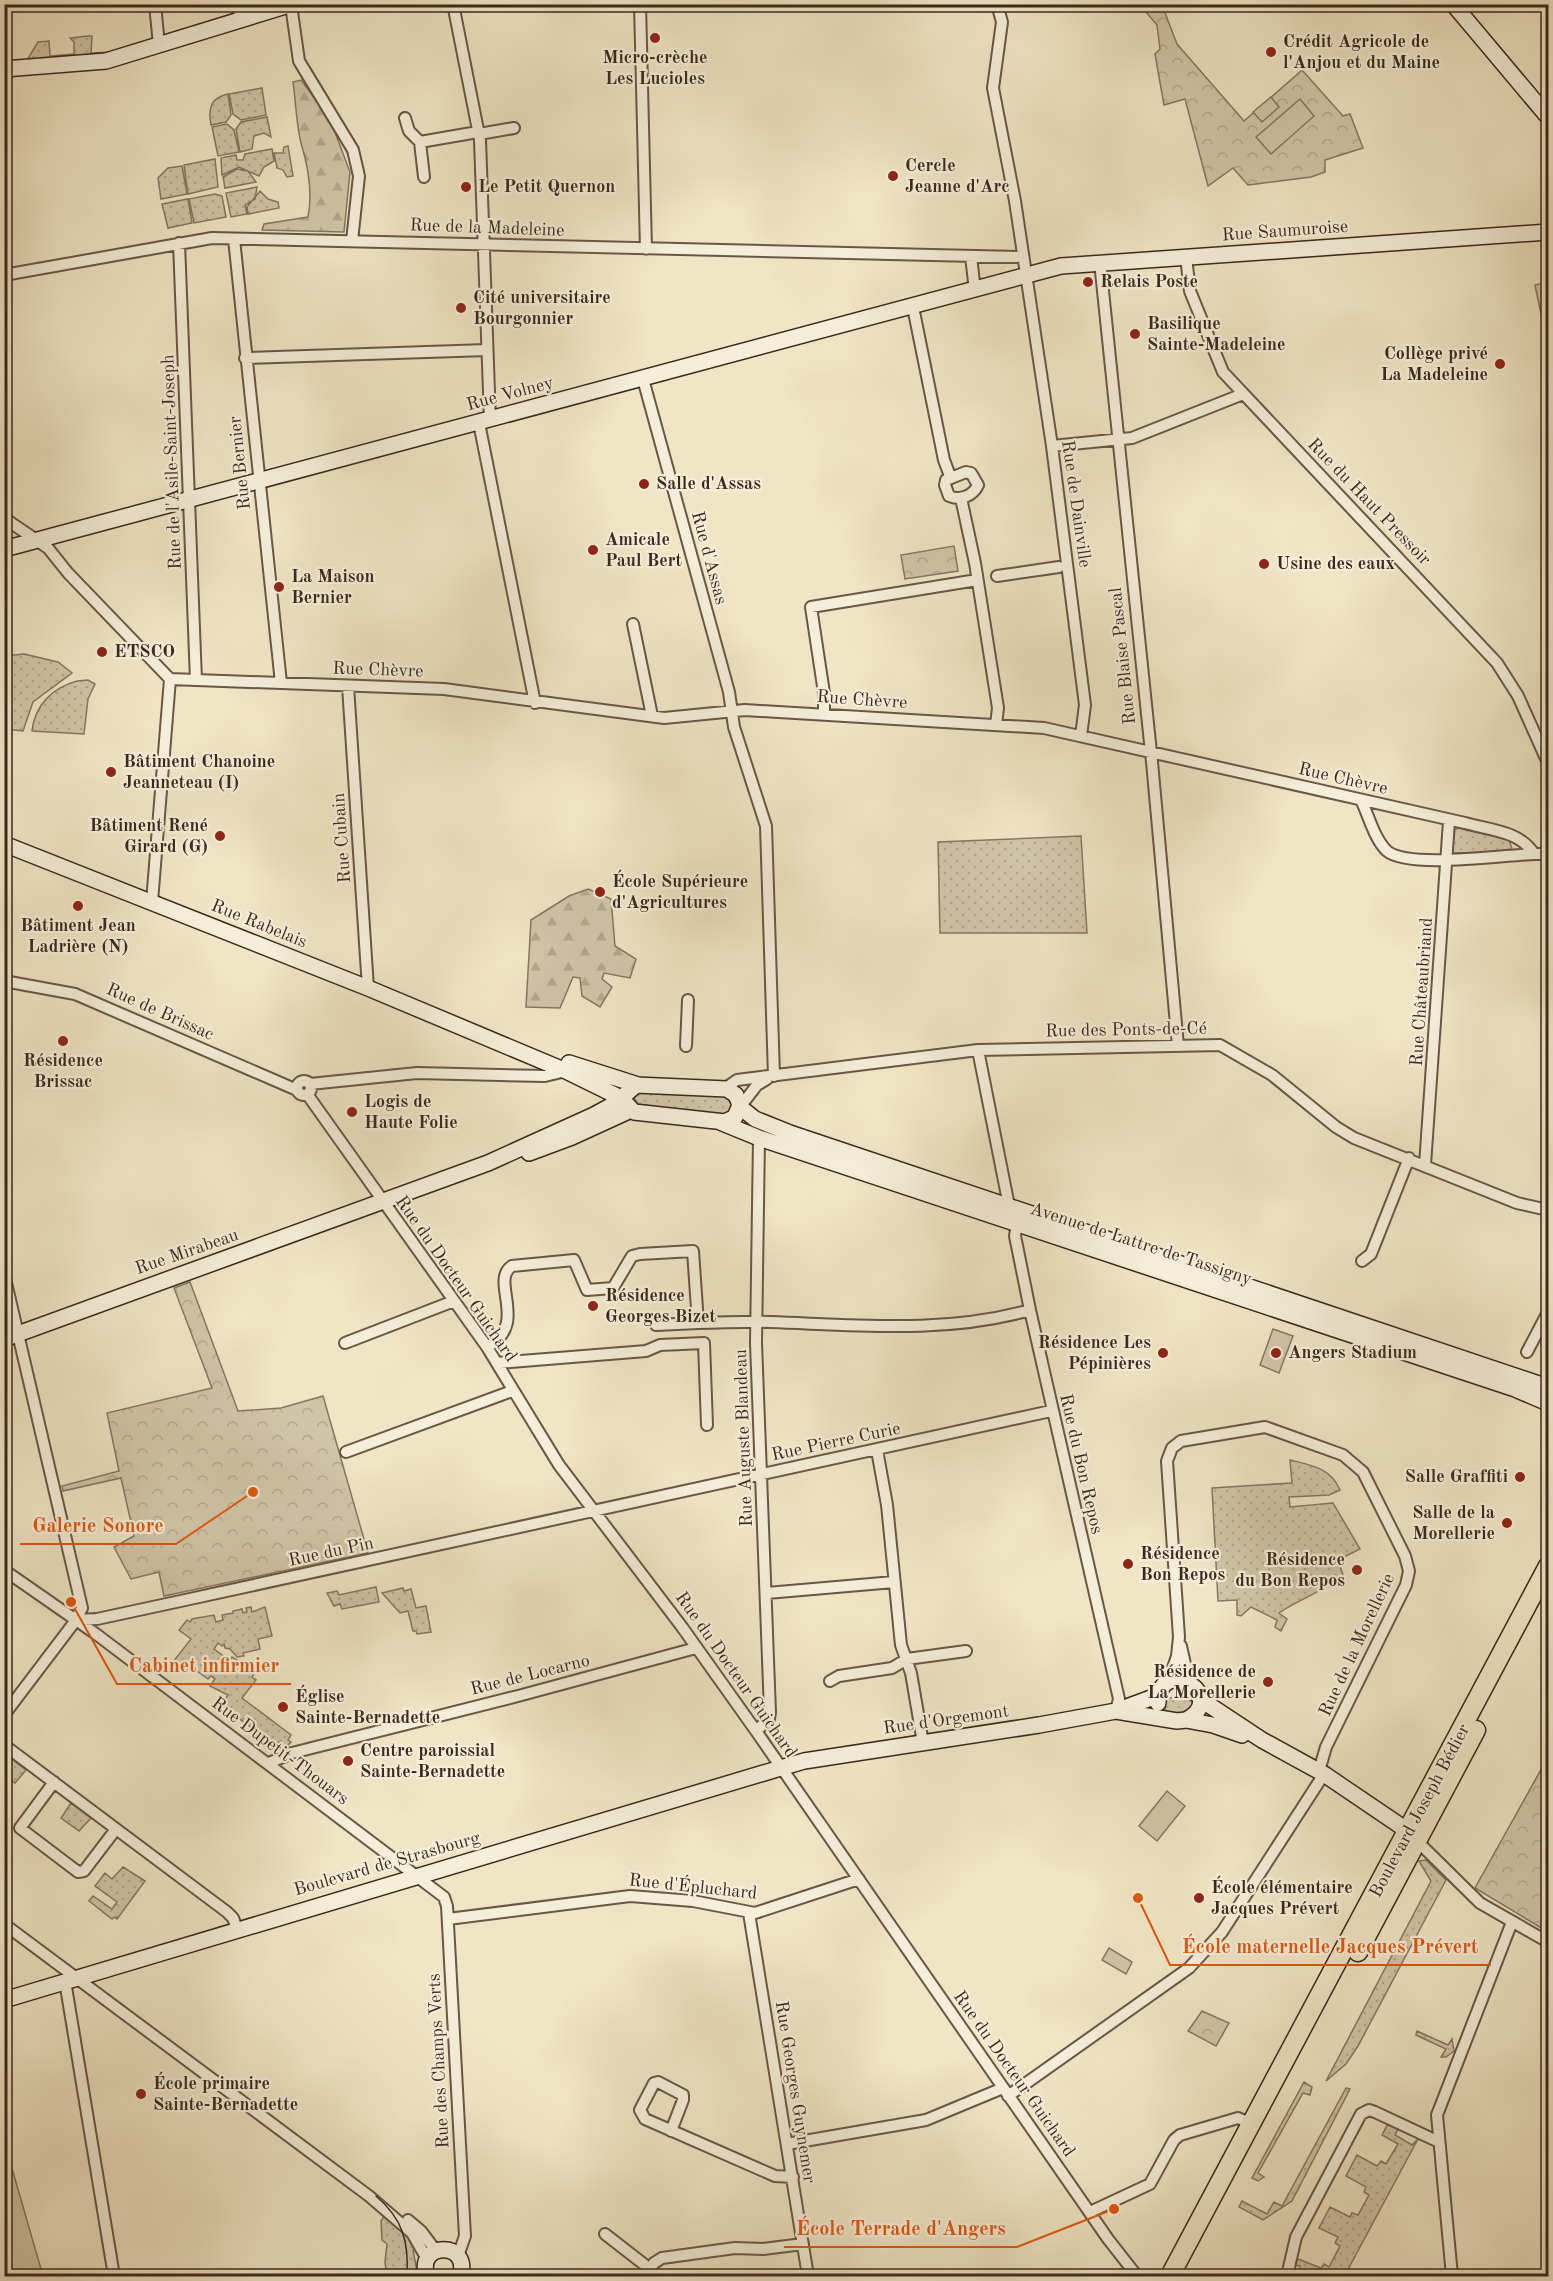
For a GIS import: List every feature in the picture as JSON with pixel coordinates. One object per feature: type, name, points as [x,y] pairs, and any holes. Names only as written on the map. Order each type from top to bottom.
[{"type":"main road","name":"Boulevard Joseph Bédier","points":[[1183,2277],[1413,1837],[1548,1566]]},
{"type":"main road","name":"Boulevard Joseph Bédier","points":[[1170,2277],[1252,2124],[1548,1590]]},
{"type":"street","points":[[155,4],[159,45]]},
{"type":"street","points":[[238,4],[241,20]]},
{"type":"street","points":[[453,4],[475,133],[483,245],[487,350],[484,422],[535,703]]},
{"type":"street","points":[[640,4],[646,249]]},
{"type":"street","name":"Rue de Dainville","points":[[997,4],[1002,22],[993,88],[1023,257],[1052,446],[1084,705],[1081,736]]},
{"type":"street","points":[[1453,4],[1548,117]]},
{"type":"street","points":[[4,69],[106,61],[292,5],[299,61],[353,150],[358,176],[352,241]]},
{"type":"street","points":[[405,118],[409,131],[420,142],[424,177]]},
{"type":"street","points":[[420,142],[514,128]]},
{"type":"street","name":"Rue Saumuroise","points":[[1026,277],[1061,266],[1100,262],[1548,232]]},
{"type":"street","name":"Rue de la Madeleine","points":[[4,275],[179,243],[234,239],[1023,257]]},
{"type":"street","name":"Rue Bernier","points":[[234,239],[245,358],[261,482],[280,683]]},
{"type":"street","name":"Rue de l'Asile-Saint-Joseph","points":[[179,243],[196,680]]},
{"type":"street","points":[[971,256],[975,291]]},
{"type":"street","name":"Rue du Haut Pressoir","points":[[1186,257],[1190,291],[1218,363],[1243,394],[1470,630],[1497,663],[1518,696],[1548,763]]},
{"type":"street","name":"Rue Blaise Pascal","points":[[1100,262],[1178,1046]]},
{"type":"street","name":"Rue Volney","points":[[4,549],[1026,277]]},
{"type":"street","points":[[913,307],[944,460],[950,476]]},
{"type":"street","points":[[245,358],[487,350]]},
{"type":"street","name":"Rue d'Assas","points":[[643,379],[729,692],[731,711],[766,826],[773,1076]]},
{"type":"street","points":[[1052,446],[1132,438],[1243,394]]},
{"type":"street","points":[[966,472],[974,477],[977,488],[971,494],[961,498],[952,498],[947,494],[945,482],[950,476],[966,472]]},
{"type":"street","points":[[961,498],[998,708],[996,725]]},
{"type":"street","points":[[4,518],[48,548],[75,580],[170,679],[152,902]]},
{"type":"street","points":[[997,576],[1059,567]]},
{"type":"street","points":[[824,714],[824,693],[811,608],[977,580]]},
{"type":"street","points":[[633,624],[652,716]]},
{"type":"street","name":"Rue Chèvre","points":[[170,679],[444,689],[535,703],[664,718],[731,711],[824,714],[1044,729],[1518,837],[1528,844],[1534,854]]},
{"type":"street","name":"Rue Cubain","points":[[348,686],[368,988]]},
{"type":"street","points":[[1362,802],[1387,851],[1409,858],[1447,859],[1548,854]]},
{"type":"street","name":"Rue Châteaubriand","points":[[1425,1165],[1449,821]]},
{"type":"street","name":"Rue Rabelais","points":[[4,844],[498,1042],[566,1071],[626,1104],[720,1122]]},
{"type":"street","name":"Rue de Brissac","points":[[4,981],[75,994],[305,1090],[417,1072],[535,1076],[566,1071]]},
{"type":"street","points":[[686,1046],[688,1000]]},
{"type":"street","name":"Rue Rabelais","points":[[498,1042],[511,1042],[638,1085],[724,1089]]},
{"type":"street","name":"Rue des Ponts-de-Cé","points":[[724,1089],[736,1080],[978,1050],[1202,1044],[1226,1048],[1272,1075],[1343,1132],[1517,1203],[1548,1210]]},
{"type":"street","points":[[978,1050],[1008,1201],[1007,1207]]},
{"type":"street","points":[[535,1076],[542,1072],[544,1066],[539,1060]]},
{"type":"street","name":"Rue Rabelais","points":[[566,1071],[592,1071]]},
{"type":"street","points":[[720,1122],[733,1119],[757,1084],[773,1076]]},
{"type":"street","name":"Rue Mirabeau","points":[[11,1336],[488,1162],[594,1115],[626,1104],[638,1085]]},
{"type":"street","name":"Avenue de Lattre de Tassigny","points":[[724,1089],[736,1095],[740,1107],[754,1119],[790,1133],[1548,1387]]},
{"type":"street","name":"Rue du Docteur Guichard","points":[[305,1090],[487,1347],[536,1431],[592,1511],[649,1582],[756,1731],[1005,2092],[1137,2277]]},
{"type":"street","name":"Avenue de Lattre de Tassigny","points":[[720,1122],[759,1138],[1504,1385],[1548,1403]]},
{"type":"street","name":"Rue Auguste Blandeau","points":[[756,1731],[770,1714],[763,1474],[756,1344],[759,1138]]},
{"type":"street","points":[[1362,1261],[1371,1254],[1408,1158]]},
{"type":"street","name":"Rue du Bon Repos","points":[[1017,1223],[1016,1236],[1051,1411],[1119,1699],[1116,1711]]},
{"type":"street","points":[[487,1347],[506,1331],[508,1323],[505,1275],[507,1269],[514,1265],[574,1260],[586,1290],[604,1289],[613,1288],[632,1256],[693,1251],[698,1323]]},
{"type":"street","points":[[4,1274],[11,1336],[82,1608],[76,1620],[4,1715]]},
{"type":"street","points":[[345,1343],[454,1301]]},
{"type":"street","points":[[656,1325],[758,1323],[949,1326],[1030,1310]]},
{"type":"street","points":[[1527,1352],[1548,1312]]},
{"type":"street","points":[[497,1363],[646,1351],[660,1345],[704,1343],[707,1425]]},
{"type":"street","points":[[346,1452],[512,1391]]},
{"type":"street","name":"Rue Pierre Curie","points":[[592,1511],[1051,1411]]},
{"type":"street","name":"Rue de la Morellerie","points":[[787,2144],[926,2120],[1005,2092],[1189,1968],[1222,1932],[1321,1772],[1326,1748],[1406,1586],[1409,1571],[1405,1556],[1363,1472],[1344,1455],[1265,1427],[1181,1441],[1172,1448],[1167,1461],[1179,1637]]},
{"type":"street","points":[[878,1450],[887,1505],[901,1645],[907,1659],[923,1743]]},
{"type":"street","name":"Rue du Pin","points":[[76,1620],[97,1619],[592,1511]]},
{"type":"street","name":"Rue Dupetit-Thouars","points":[[4,1570],[76,1620],[418,1876]]},
{"type":"street","points":[[767,1593],[894,1582]]},
{"type":"street","points":[[1179,1637],[1189,1682]]},
{"type":"street","points":[[1167,1718],[1160,1708],[1179,1637]]},
{"type":"street","name":"Rue de Locarno","points":[[269,1763],[292,1753],[519,1696],[696,1648]]},
{"type":"street","points":[[830,1681],[839,1676],[892,1668],[907,1659],[966,1651]]},
{"type":"street","name":"Rue d'Orgemont","points":[[781,1768],[824,1757],[1116,1711],[1180,1679],[1189,1682],[1197,1690],[1200,1699],[1262,1740],[1321,1772],[1413,1837]]},
{"type":"street","points":[[1186,1720],[1197,1712],[1200,1699]]},
{"type":"street","name":"Rue d'Orgemont","points":[[1116,1711],[1177,1721],[1186,1720],[1262,1740]]},
{"type":"street","points":[[4,1745],[227,1912],[233,1918],[237,1929]]},
{"type":"street","points":[[1300,1761],[1326,1748]]},
{"type":"street","name":"Boulevard de Strasbourg","points":[[4,2000],[781,1768]]},
{"type":"street","points":[[54,1782],[20,1828],[78,1872],[84,1871],[116,1829]]},
{"type":"street","points":[[1413,1837],[1480,1903],[1548,1942]]},
{"type":"street","name":"Rue des Champs Verts","points":[[418,1876],[444,1897],[448,1918],[465,2236],[458,2256]]},
{"type":"street","name":"Rue d'Épluchard","points":[[448,1918],[630,1896],[693,1902],[749,1913],[760,1912],[859,1879]]},
{"type":"street","name":"Rue Georges Guynemer","points":[[749,1913],[808,2277]]},
{"type":"street","points":[[4,1918],[73,1978],[77,2053],[114,2277]]},
{"type":"street","points":[[1452,2277],[1436,2127],[1440,2103],[1512,1922]]},
{"type":"street","points":[[4,1924],[73,1978],[421,2231],[432,2255]]},
{"type":"street","points":[[670,2131],[683,2095],[658,2082],[654,2083],[640,2113],[645,2120],[670,2131],[777,2177],[792,2177]]},
{"type":"street","points":[[1287,2277],[1296,2237],[1361,2114],[1367,2110],[1376,2112],[1439,2142]]},
{"type":"street","points":[[1090,2212],[1150,2184],[1174,2140],[1180,2135],[1238,2118],[1252,2124]]},
{"type":"street","points":[[605,2234],[647,2273],[662,2258],[735,2248],[763,2250],[803,2244]]},
{"type":"street","points":[[427,2277],[425,2267],[432,2255],[447,2250],[458,2256],[462,2264],[460,2277]]},
{"type":"green space","points":[[1140,5],[1162,5],[1177,44],[1244,121],[1302,70],[1343,116],[1350,114],[1363,148],[1325,160],[1325,172],[1311,177],[1248,185],[1233,168],[1208,186],[1185,99],[1164,105],[1155,54],[1160,49],[1157,25]]},
{"type":"green space","points":[[92,36],[91,53],[110,52],[27,60],[38,42],[49,41],[50,56],[74,54],[74,42],[70,38]]},
{"type":"green space","points":[[301,80],[330,119],[350,172],[344,232],[262,230],[264,224],[308,217],[309,179],[298,128],[293,82]]},
{"type":"green space","points":[[262,88],[266,115],[241,120],[233,114],[229,94]]},
{"type":"green space","points":[[228,94],[231,115],[226,122],[211,125],[210,109],[214,101]]},
{"type":"green space","points":[[1271,97],[1279,107],[1262,122],[1253,112]]},
{"type":"green space","points":[[1300,99],[1314,116],[1271,154],[1256,137]]},
{"type":"green space","points":[[267,117],[271,137],[264,133],[254,136],[252,149],[240,152],[236,129],[241,122]]},
{"type":"green space","points":[[227,124],[234,130],[239,152],[218,156],[212,127]]},
{"type":"green space","points":[[288,146],[293,176],[287,177],[283,170],[277,168],[274,153],[283,153],[284,147]]},
{"type":"green space","points":[[272,149],[274,161],[264,167],[259,176],[239,167],[222,175],[221,158],[236,155],[237,160],[243,160],[245,154]]},
{"type":"green space","points":[[215,159],[218,187],[188,194],[184,165]]},
{"type":"green space","points":[[182,166],[187,194],[161,199],[158,178],[168,168]]},
{"type":"green space","points":[[237,169],[248,171],[256,182],[225,188],[223,177]]},
{"type":"green space","points":[[257,187],[255,199],[245,205],[247,214],[231,217],[226,193]]},
{"type":"green space","points":[[260,191],[268,199],[278,202],[279,208],[248,214],[247,207]]},
{"type":"green space","points":[[215,194],[222,196],[226,217],[194,223],[189,199]]},
{"type":"green space","points":[[188,199],[192,223],[168,228],[162,204]]},
{"type":"green space","points":[[1548,282],[1548,342],[1547,343],[1535,285]]},
{"type":"green space","points":[[954,546],[958,571],[905,579],[901,555]]},
{"type":"green space","points":[[24,654],[58,662],[72,673],[33,702],[23,731],[5,729],[5,656]]},
{"type":"green space","points":[[88,680],[95,684],[88,699],[84,734],[32,731],[37,713],[46,699],[60,688],[77,681]]},
{"type":"green space","points":[[1458,828],[1509,840],[1512,849],[1504,852],[1453,853],[1451,851],[1454,830]]},
{"type":"green space","points":[[1081,836],[1087,933],[940,933],[938,842]]},
{"type":"green space","points":[[588,889],[611,899],[615,946],[636,959],[630,978],[604,973],[602,979],[612,987],[600,1007],[582,996],[580,978],[573,977],[560,1008],[526,1007],[531,920],[569,896]]},
{"type":"green space","points":[[638,1092],[724,1095],[732,1101],[732,1111],[721,1117],[638,1104],[634,1098]]},
{"type":"green space","points":[[190,1282],[238,1411],[281,1408],[323,1396],[368,1553],[164,1596],[159,1572],[131,1579],[114,1547],[134,1536],[121,1478],[63,1491],[62,1486],[119,1471],[107,1413],[212,1388],[174,1288]]},
{"type":"green space","name":"Angers Stadium","points":[[1273,1329],[1293,1336],[1279,1373],[1260,1365]]},
{"type":"green space","points":[[1290,1460],[1326,1472],[1340,1490],[1329,1495],[1289,1497],[1290,1507],[1333,1503],[1360,1549],[1338,1560],[1343,1575],[1336,1581],[1279,1613],[1287,1619],[1281,1631],[1275,1627],[1277,1620],[1251,1607],[1241,1616],[1237,1615],[1237,1600],[1218,1601],[1212,1488],[1292,1483]]},
{"type":"green space","points":[[376,1587],[379,1602],[342,1609],[340,1604],[334,1606],[327,1593],[337,1591],[339,1595]]},
{"type":"green space","points":[[403,1588],[404,1591],[411,1589],[416,1608],[426,1606],[431,1632],[417,1634],[413,1631],[408,1611],[400,1613],[382,1593]]},
{"type":"green space","points":[[251,1607],[252,1612],[265,1607],[272,1636],[258,1639],[260,1649],[243,1653],[244,1656],[237,1657],[230,1649],[225,1648],[224,1644],[222,1646],[218,1643],[214,1649],[229,1660],[232,1657],[256,1671],[252,1677],[256,1680],[242,1698],[291,1735],[288,1740],[291,1742],[284,1749],[281,1741],[275,1744],[231,1713],[231,1708],[223,1702],[228,1695],[210,1686],[215,1679],[211,1676],[208,1679],[190,1666],[186,1671],[173,1662],[191,1639],[179,1630],[187,1620],[190,1622],[192,1619],[214,1615],[216,1622],[223,1620],[222,1615],[242,1609],[243,1613],[247,1612],[246,1608]]},
{"type":"green space","points":[[1186,1698],[1194,1703],[1189,1714],[1169,1715],[1163,1706],[1165,1699]]},
{"type":"green space","points":[[5,1754],[26,1770],[15,1783],[5,1776]]},
{"type":"green space","points":[[1548,1757],[1548,1932],[1475,1888]]},
{"type":"green space","points":[[1167,1791],[1185,1806],[1157,1841],[1139,1826]]},
{"type":"green space","points":[[71,1803],[91,1818],[79,1831],[61,1818]]},
{"type":"green space","points":[[1426,1860],[1446,1880],[1358,2046],[1346,2064],[1326,2081],[1431,1881],[1419,1861]]},
{"type":"green space","points":[[123,1867],[145,1881],[117,1919],[115,1917],[112,1919],[89,1901],[93,1896],[112,1909],[117,1902],[95,1886],[105,1873],[112,1879]]},
{"type":"green space","points":[[1109,1948],[1132,1962],[1126,1974],[1102,1960]]},
{"type":"green space","points":[[1202,2011],[1229,2023],[1216,2046],[1188,2031]]},
{"type":"green space","points":[[1417,2031],[1448,2045],[1452,2039],[1454,2051],[1446,2057],[1441,2057],[1446,2049],[1416,2035]]},
{"type":"green space","points":[[1304,2082],[1312,2087],[1310,2095],[1303,2093],[1258,2173],[1264,2177],[1258,2181],[1252,2178]]},
{"type":"green space","points":[[1346,2088],[1350,2089],[1292,2201],[1263,2220],[1239,2207],[1242,2201],[1267,2214],[1274,2202],[1282,2206]]},
{"type":"green space","points":[[1388,2124],[1398,2129],[1395,2135],[1412,2145],[1418,2139],[1345,2275],[1340,2272],[1337,2276],[1291,2276],[1292,2272],[1299,2272],[1300,2266],[1293,2265],[1298,2259],[1321,2268],[1324,2264],[1329,2267],[1340,2246],[1335,2243],[1338,2237],[1319,2228],[1330,2207],[1350,2217],[1352,2213],[1358,2215],[1369,2195],[1364,2192],[1366,2187],[1346,2176],[1357,2155],[1377,2166],[1381,2161],[1386,2164],[1398,2144],[1382,2135]]},
{"type":"green space","points":[[5,2144],[43,2276],[5,2276]]},
{"type":"green space","points":[[385,2215],[404,2228],[416,2248],[413,2250],[418,2276],[387,2276],[385,2262],[387,2244],[382,2240],[381,2221]]},
{"type":"tram line","points":[[376,2196],[393,2213],[402,2232],[407,2252],[407,2276]]},
{"type":"railway","points":[[4,16],[13,4]]},
{"type":"place","name":"Micro-crèche Les Lucioles","points":[[655,38]]},
{"type":"place","name":"Crédit Agricole de l'Anjou et du Maine","points":[[1271,52]]},
{"type":"place","name":"Cercle Jeanne d'Arc","points":[[893,176]]},
{"type":"place","name":"Le Petit Quernon","points":[[466,187]]},
{"type":"place","name":"Relais Poste","points":[[1088,282]]},
{"type":"place","name":"Cité universitaire Bourgonnier","points":[[461,308]]},
{"type":"place","name":"Basilique Sainte-Madeleine","points":[[1135,334]]},
{"type":"place","name":"Collège privé La Madeleine","points":[[1500,364]]},
{"type":"place","name":"Salle d'Assas","points":[[644,484]]},
{"type":"place","name":"Amicale Paul Bert","points":[[593,550]]},
{"type":"place","name":"Usine des eaux","points":[[1264,564]]},
{"type":"place","name":"La Maison Bernier","points":[[279,587]]},
{"type":"place","name":"ETSCO","points":[[102,652]]},
{"type":"place","name":"Bâtiment Chanoine Jeanneteau (I)","points":[[111,772]]},
{"type":"place","name":"Bâtiment René Girard (G)","points":[[220,836]]},
{"type":"place","name":"École Supérieure d'Agricultures","points":[[600,892]]},
{"type":"place","name":"Bâtiment Jean Ladrière (N)","points":[[78,906]]},
{"type":"place","name":"Résidence Brissac","points":[[63,1041]]},
{"type":"place","name":"Logis de Haute Folie","points":[[352,1112]]},
{"type":"place","name":"Résidence Georges Bizet","points":[[593,1306]]},
{"type":"place","name":"Résidence Les Pépinières","points":[[1163,1353]]},
{"type":"place","name":"Angers Stadium","points":[[1276,1353]]},
{"type":"place","name":"Salle Graffiti","points":[[1520,1477]]},
{"type":"place","name":"Galerie Sonore","points":[[253,1492]]},
{"type":"place","name":"Salle de la Morellerie","points":[[1507,1523]]},
{"type":"place","name":"Résidence Bon Repos","points":[[1128,1564]]},
{"type":"place","name":"Résidence du Bon Repos","points":[[1357,1570]]},
{"type":"place","name":"Cabinet infirmier","points":[[71,1602]]},
{"type":"place","name":"Résidence de La Morellerie","points":[[1268,1682]]},
{"type":"place","name":"Église Sainte-Bernadette","points":[[283,1707]]},
{"type":"place","name":"Centre paroissial Sainte-Bernadette","points":[[348,1761]]},
{"type":"place","name":"École maternelle Jacques Prévert","points":[[1138,1898]]},
{"type":"place","name":"École élémentaire Jacques Prévert","points":[[1199,1898]]},
{"type":"place","name":"École primaire Sainte-Bernadette","points":[[141,2094]]},
{"type":"place","name":"École Terrade d'Angers","points":[[1114,2209]]}]
